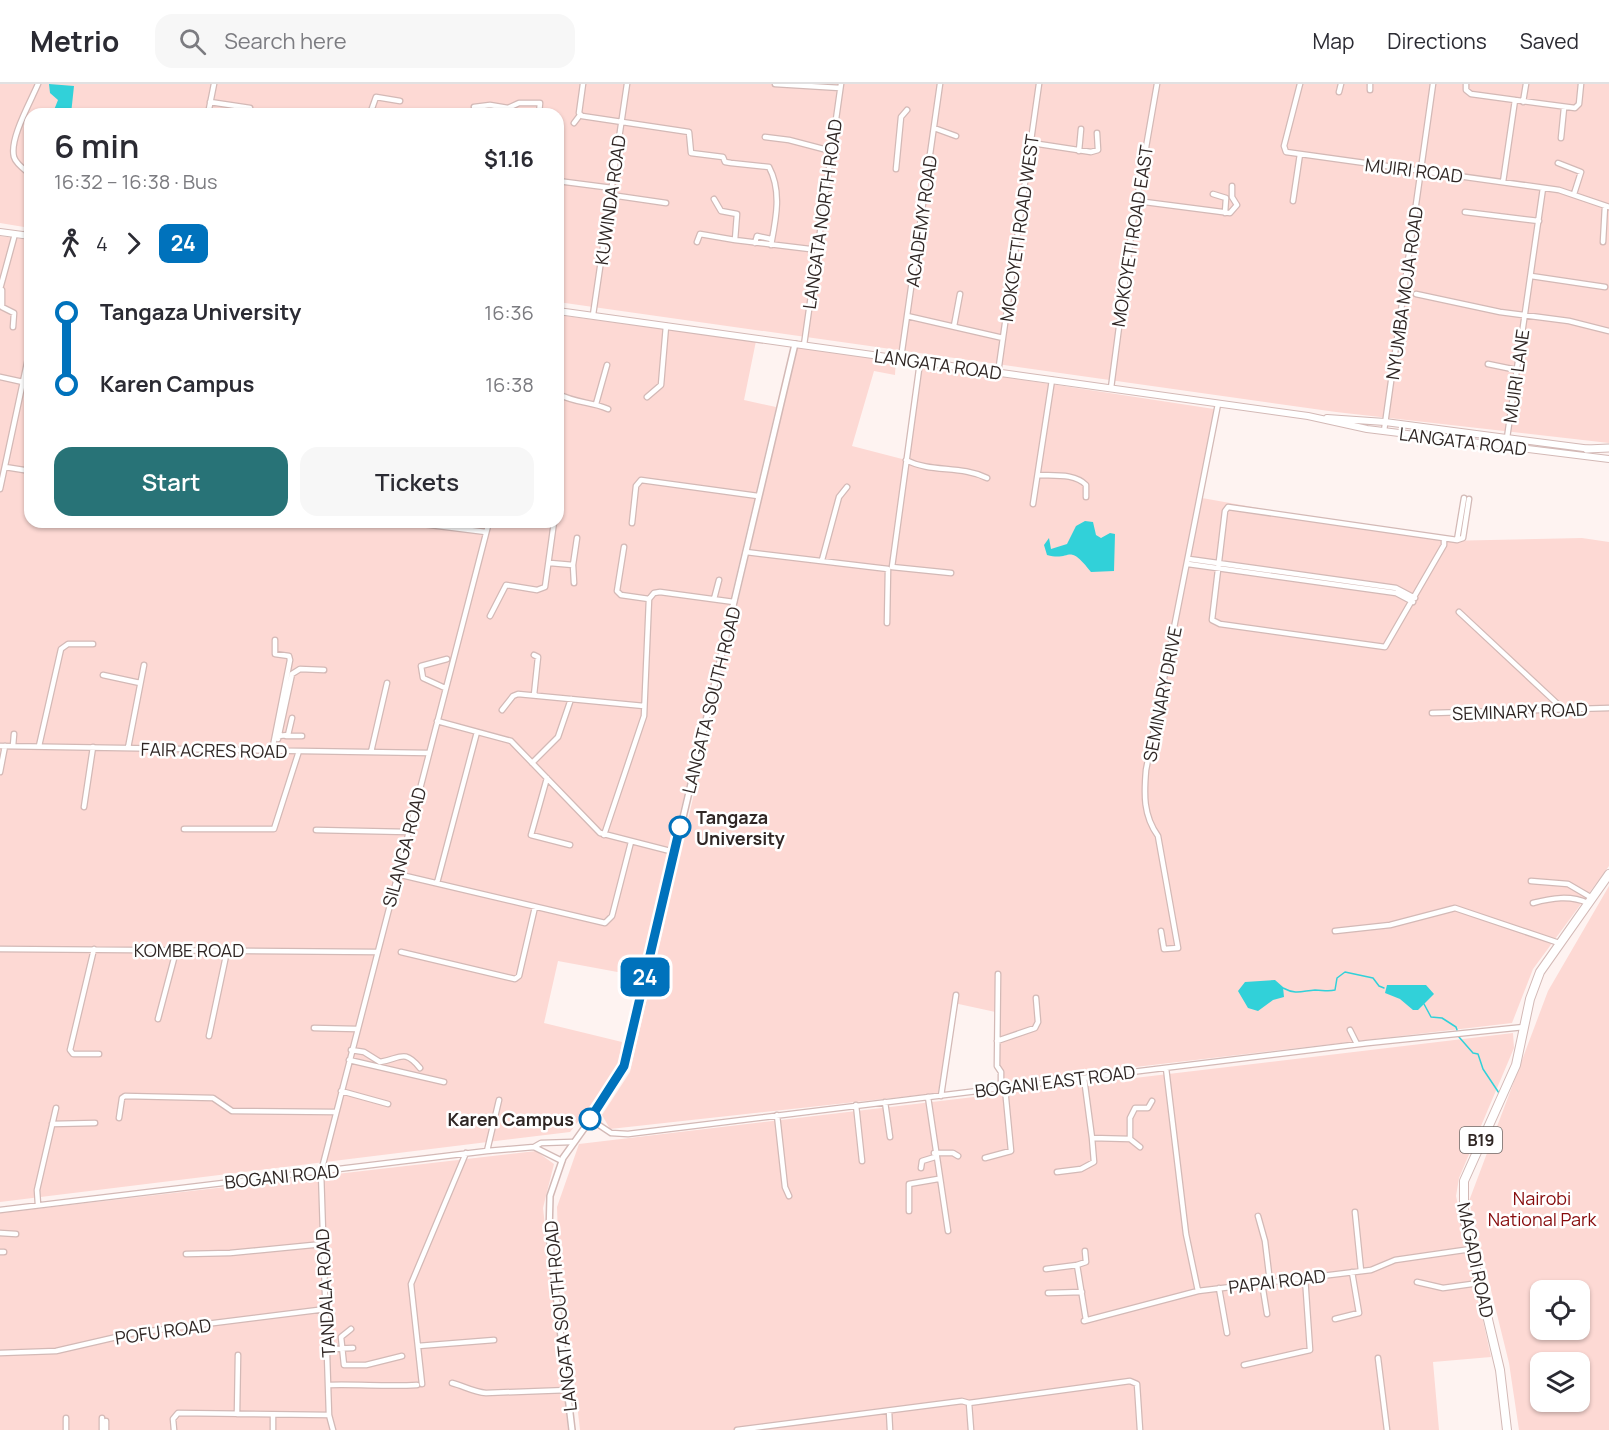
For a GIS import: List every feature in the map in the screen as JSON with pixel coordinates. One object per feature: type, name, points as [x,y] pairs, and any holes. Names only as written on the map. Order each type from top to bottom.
[{"type":"highway","name":"MAGADI ROAD","points":[[1507,1430],[1500,1370],[1464,1218],[1464,1181],[1516,1065],[1534,987],[1559,943],[1609,874]]},
{"type":"main road","points":[[0,232],[24,235]]},
{"type":"main road","name":"LANGATA ROAD","points":[[564,312],[1318,418],[1384,431],[1609,459]]},
{"type":"main road","name":"LANGATA ROAD","points":[[1318,418],[1385,422],[1587,449]]},
{"type":"main road","points":[[1587,449],[1609,450]]},
{"type":"street","points":[[28,108],[38,84]]},
{"type":"street","points":[[209,108],[214,84]]},
{"type":"street","points":[[574,123],[580,115],[583,84]]},
{"type":"street","name":"KUWINDA ROAD","points":[[593,315],[627,84]]},
{"type":"street","points":[[775,84],[840,86]]},
{"type":"street","name":"ACADEMY ROAD","points":[[901,358],[940,84]]},
{"type":"street","name":"MOKOYETI ROAD WEST","points":[[998,373],[1039,84]]},
{"type":"street","name":"MOKOYETI ROAD EAST","points":[[1110,388],[1137,201],[1157,84]]},
{"type":"street","points":[[1293,201],[1300,154],[1286,152],[1284,146],[1300,84]]},
{"type":"street","points":[[1340,93],[1341,84]]},
{"type":"street","name":"NYUMBA MOJA ROAD","points":[[1384,431],[1433,84]]},
{"type":"street","points":[[1466,84],[1467,91],[1476,95],[1564,108],[1578,106],[1581,84]]},
{"type":"street","points":[[1523,102],[1526,84]]},
{"type":"street","name":"LANGATA NORTH ROAD","points":[[804,345],[840,86]]},
{"type":"street","points":[[372,108],[376,97],[400,101]]},
{"type":"street","points":[[1503,182],[1515,100]]},
{"type":"street","points":[[210,102],[250,108]]},
{"type":"street","points":[[474,107],[490,105],[508,108],[519,103],[540,103],[540,108]]},
{"type":"street","points":[[1561,138],[1564,108]]},
{"type":"street","points":[[896,170],[901,117],[907,110]]},
{"type":"street","points":[[580,115],[689,132],[691,153],[723,157],[725,162],[769,167],[778,188],[776,222],[771,242]]},
{"type":"street","points":[[24,117],[14,153],[15,160],[24,168]]},
{"type":"street","points":[[934,128],[956,136]]},
{"type":"street","points":[[1079,151],[1081,129]]},
{"type":"street","points":[[1032,143],[1079,151],[1097,151],[1097,133]]},
{"type":"street","points":[[765,137],[789,140],[831,151]]},
{"type":"street","name":"MUIRI ROAD","points":[[1300,154],[1544,188],[1574,194],[1607,207]]},
{"type":"street","points":[[1558,163],[1581,172],[1574,194]]},
{"type":"street","points":[[564,183],[612,188]]},
{"type":"street","points":[[1137,201],[1225,213],[1231,212],[1236,206],[1232,196],[1232,186]]},
{"type":"street","name":"MUIRI LANE","points":[[1507,438],[1544,188]]},
{"type":"street","points":[[1213,194],[1226,198],[1225,213]]},
{"type":"street","points":[[611,195],[666,203]]},
{"type":"street","points":[[714,199],[721,211],[737,214],[735,240]]},
{"type":"street","points":[[1603,242],[1607,207]]},
{"type":"street","points":[[1465,212],[1539,221]]},
{"type":"street","points":[[13,327],[14,313],[3,308],[1,290],[15,234]]},
{"type":"street","points":[[697,242],[700,234],[818,250]]},
{"type":"street","points":[[1531,276],[1605,287]]},
{"type":"street","points":[[954,326],[960,294]]},
{"type":"street","name":"MUIRI LANE","points":[[1416,294],[1569,321],[1609,331]]},
{"type":"street","points":[[907,316],[1003,338]]},
{"type":"street","points":[[647,397],[661,385],[666,326]]},
{"type":"street","name":"LANGATA SOUTH ROAD","points":[[572,1430],[549,1224],[551,1188],[572,1142],[590,1119],[624,1066],[795,344]]},
{"type":"street","points":[[920,362],[892,567],[951,573]]},
{"type":"street","points":[[1488,364],[1517,370]]},
{"type":"street","points":[[596,404],[607,365]]},
{"type":"street","points":[[0,377],[23,382]]},
{"type":"street","points":[[0,489],[24,377]]},
{"type":"street","points":[[1033,504],[1052,380]]},
{"type":"street","points":[[564,397],[577,403],[596,404],[608,409]]},
{"type":"street","name":"SEMINARY DRIVE","points":[[1161,931],[1164,949],[1178,948],[1158,836],[1150,825],[1144,798],[1146,770],[1189,562],[1218,404]]},
{"type":"street","points":[[906,460],[922,466],[970,470],[987,478]]},
{"type":"street","points":[[5,467],[24,470]]},
{"type":"street","points":[[1038,475],[1073,477],[1083,481],[1086,485],[1086,497]]},
{"type":"street","points":[[632,523],[636,486],[640,480],[758,496]]},
{"type":"street","points":[[822,560],[839,497],[847,487]]},
{"type":"street","points":[[1444,539],[1444,545],[1414,600],[1385,647],[1220,624],[1211,619],[1225,511],[1230,507],[1457,540],[1467,499]]},
{"type":"street","points":[[454,528],[486,532]]},
{"type":"street","name":"SILANGA ROAD","points":[[321,1172],[487,528]]},
{"type":"street","points":[[490,616],[506,585],[543,590],[548,582],[553,528]]},
{"type":"street","points":[[574,583],[573,565],[577,538]]},
{"type":"street","points":[[624,547],[617,591],[621,594],[649,599]]},
{"type":"street","points":[[746,552],[888,569],[887,623]]},
{"type":"street","points":[[1189,562],[1396,593],[1414,600]]},
{"type":"street","points":[[550,563],[573,565]]},
{"type":"street","points":[[714,599],[719,580]]},
{"type":"street","points":[[604,835],[644,716],[649,599],[654,593],[660,592],[734,602]]},
{"type":"street","points":[[1459,612],[1563,709]]},
{"type":"street","points":[[274,751],[290,660],[289,656],[275,654],[275,640]]},
{"type":"street","points":[[39,746],[61,649],[68,644],[93,644]]},
{"type":"street","points":[[534,655],[538,657],[534,695]]},
{"type":"street","points":[[445,688],[423,678],[421,666],[447,659]]},
{"type":"street","points":[[128,748],[144,665]]},
{"type":"street","points":[[274,751],[292,674],[300,669],[324,670]]},
{"type":"street","points":[[103,675],[140,683]]},
{"type":"street","points":[[371,752],[387,683]]},
{"type":"street","points":[[502,710],[514,695],[644,706]]},
{"type":"street","points":[[532,763],[558,737],[572,699]]},
{"type":"street","name":"SEMINARY ROAD","points":[[1432,713],[1609,708]]},
{"type":"street","points":[[286,736],[292,718]]},
{"type":"street","points":[[437,721],[511,741],[604,835],[674,852]]},
{"type":"street","points":[[437,883],[477,732]]},
{"type":"street","points":[[13,746],[14,734]]},
{"type":"street","points":[[278,736],[302,736]]},
{"type":"street","points":[[0,772],[3,746]]},
{"type":"street","name":"FAIR ACRES ROAD","points":[[3,746],[429,753]]},
{"type":"street","points":[[84,807],[93,747]]},
{"type":"street","points":[[184,829],[274,829],[299,751]]},
{"type":"street","points":[[547,778],[531,835],[570,845]]},
{"type":"street","points":[[316,830],[408,832]]},
{"type":"street","points":[[397,874],[598,923],[609,922],[631,842]]},
{"type":"street","points":[[1531,881],[1568,884],[1590,901]]},
{"type":"street","points":[[1533,903],[1548,899],[1569,898],[1590,901]]},
{"type":"street","points":[[401,952],[517,979],[535,907]]},
{"type":"street","points":[[1335,931],[1390,925],[1455,908],[1559,943]]},
{"type":"street","name":"KOMBE ROAD","points":[[0,949],[377,952]]},
{"type":"street","points":[[94,949],[70,1050],[73,1054],[99,1054]]},
{"type":"street","points":[[158,1019],[176,951]]},
{"type":"street","points":[[209,1036],[227,951]]},
{"type":"street","points":[[985,1158],[1011,1150],[998,1041],[999,974]]},
{"type":"street","points":[[941,1096],[956,995]]},
{"type":"street","points":[[998,1041],[1035,1028],[1038,1022],[1036,998]]},
{"type":"street","name":"BOGANI EAST ROAD","points":[[590,1119],[608,1131],[621,1134],[1357,1044],[1524,1027]]},
{"type":"street","points":[[314,1028],[357,1029]]},
{"type":"street","points":[[1350,1030],[1357,1044]]},
{"type":"street","points":[[351,1050],[364,1052],[380,1062],[405,1056],[413,1059],[420,1068]]},
{"type":"street","points":[[349,1060],[444,1082]]},
{"type":"street","points":[[1166,1068],[1186,1234],[1198,1291]]},
{"type":"street","points":[[1057,1172],[1081,1169],[1094,1162],[1084,1078]]},
{"type":"street","points":[[341,1091],[388,1104]]},
{"type":"street","points":[[119,1118],[122,1098],[125,1096],[213,1098],[232,1111],[336,1112]]},
{"type":"street","points":[[928,1097],[938,1179],[948,1232]]},
{"type":"street","points":[[487,1151],[499,1100]]},
{"type":"street","points":[[1130,1139],[1131,1114],[1135,1108],[1148,1108],[1152,1101]]},
{"type":"street","points":[[885,1102],[890,1137]]},
{"type":"street","points":[[856,1106],[862,1161]]},
{"type":"street","points":[[38,1205],[37,1190],[56,1108]]},
{"type":"street","points":[[777,1115],[785,1187],[789,1196]]},
{"type":"street","points":[[52,1124],[95,1123]]},
{"type":"street","points":[[1092,1138],[1130,1139],[1140,1147]]},
{"type":"street","name":"BOGANI ROAD","points":[[0,1210],[466,1153],[534,1147],[541,1143],[572,1142]]},
{"type":"street","points":[[534,1147],[562,1161]]},
{"type":"street","points":[[329,1385],[364,1384],[387,1387],[420,1385],[412,1281],[466,1153]]},
{"type":"street","points":[[921,1168],[922,1153]]},
{"type":"street","points":[[923,1160],[935,1155],[953,1153],[958,1156]]},
{"type":"street","name":"TANDALA ROAD","points":[[321,1172],[329,1415],[333,1430]]},
{"type":"street","points":[[909,1211],[909,1184],[938,1179]]},
{"type":"street","points":[[1355,1212],[1361,1271]]},
{"type":"street","points":[[1258,1216],[1265,1241],[1270,1282]]},
{"type":"street","points":[[0,1233],[16,1234]]},
{"type":"street","points":[[186,1254],[230,1253],[323,1244]]},
{"type":"street","name":"PAPAI ROAD","points":[[1082,1292],[1085,1320],[1198,1291],[1375,1269],[1395,1260],[1471,1249]]},
{"type":"street","points":[[1046,1269],[1086,1262],[1085,1251]]},
{"type":"street","points":[[1048,1293],[1082,1292],[1077,1265]]},
{"type":"street","points":[[1335,1318],[1359,1313],[1352,1272]]},
{"type":"street","points":[[1244,1365],[1310,1350],[1305,1277]]},
{"type":"street","points":[[1417,1282],[1443,1288],[1479,1283]]},
{"type":"street","points":[[1262,1283],[1267,1314]]},
{"type":"street","points":[[1219,1288],[1227,1333]]},
{"type":"street","name":"POFU ROAD","points":[[0,1353],[56,1351],[134,1333],[326,1309]]},
{"type":"street","points":[[351,1329],[341,1337],[344,1365],[366,1365],[402,1356]]},
{"type":"street","points":[[418,1346],[494,1340]]},
{"type":"street","points":[[328,1349],[353,1348]]},
{"type":"street","points":[[237,1414],[238,1355]]},
{"type":"street","points":[[1378,1358],[1387,1430]]},
{"type":"street","points":[[737,1430],[963,1401],[969,1403],[1130,1381],[1137,1384],[1140,1430]]},
{"type":"street","points":[[452,1383],[466,1387],[473,1392],[486,1393],[568,1390]]},
{"type":"street","points":[[969,1403],[971,1430]]},
{"type":"street","points":[[889,1411],[890,1430]]},
{"type":"street","points":[[174,1430],[176,1413],[329,1415]]},
{"type":"street","points":[[273,1415],[273,1430]]},
{"type":"street","points":[[66,1418],[66,1430]]},
{"type":"street","points":[[104,1420],[104,1430]]},
{"type":"green space","points":[[0,84],[1609,84],[1609,443],[1336,412],[564,303],[564,108],[24,108],[24,227],[0,223]]},
{"type":"green space","points":[[0,236],[24,239],[24,528],[564,528],[564,316],[756,341],[744,400],[776,407],[653,927],[639,976],[558,961],[544,1023],[622,1042],[617,1071],[570,1132],[0,1202]]},
{"type":"green space","points":[[797,346],[896,357],[895,375],[874,371],[852,446],[906,460],[919,364],[1214,409],[1202,498],[1443,541],[1582,538],[1609,542],[1609,866],[1533,969],[1512,1023],[999,1083],[1000,1013],[954,1003],[938,1093],[610,1129],[602,1115],[630,1072]]},
{"type":"green space","name":"Nairobi National Park","points":[[1609,886],[1609,1430],[1519,1430],[1509,1363],[1469,1201],[1548,991]]},
{"type":"green space","points":[[1513,1033],[1514,1048],[1459,1178],[1456,1196],[1491,1357],[1433,1362],[1439,1430],[580,1430],[558,1237],[557,1207],[579,1144]]},
{"type":"green space","points":[[536,1151],[554,1164],[543,1208],[568,1430],[0,1430],[0,1213]]},
{"type":"water","points":[[49,84],[74,86],[72,108],[55,108],[58,100],[50,93]]},
{"type":"water","points":[[1085,521],[1093,522],[1096,535],[1101,538],[1110,533],[1115,534],[1114,571],[1091,572],[1078,557],[1073,555],[1047,555],[1044,545],[1049,538],[1051,549],[1067,544],[1076,526]]},
{"type":"water","points":[[1275,980],[1283,987],[1284,997],[1273,1000],[1258,1011],[1248,1008],[1238,991],[1245,982]]},
{"type":"water","points":[[1387,985],[1426,985],[1434,994],[1418,1010],[1413,1010],[1400,999],[1385,993]]},
{"type":"waterway","points":[[1283,988],[1295,992],[1335,990],[1337,978],[1345,972],[1373,978],[1379,986],[1384,988]]},
{"type":"waterway","points":[[1424,1004],[1431,1017],[1442,1018],[1457,1030]]},
{"type":"waterway","points":[[1459,1037],[1473,1053],[1478,1054],[1483,1069],[1499,1093]]},
{"type":"bus line","name":"24","points":[[590,1119],[613,1088],[624,1066],[680,827]]},
{"type":"place","name":"Tangaza University","points":[[680,827]]},
{"type":"place","name":"Karen Campus","points":[[590,1119]]}]
